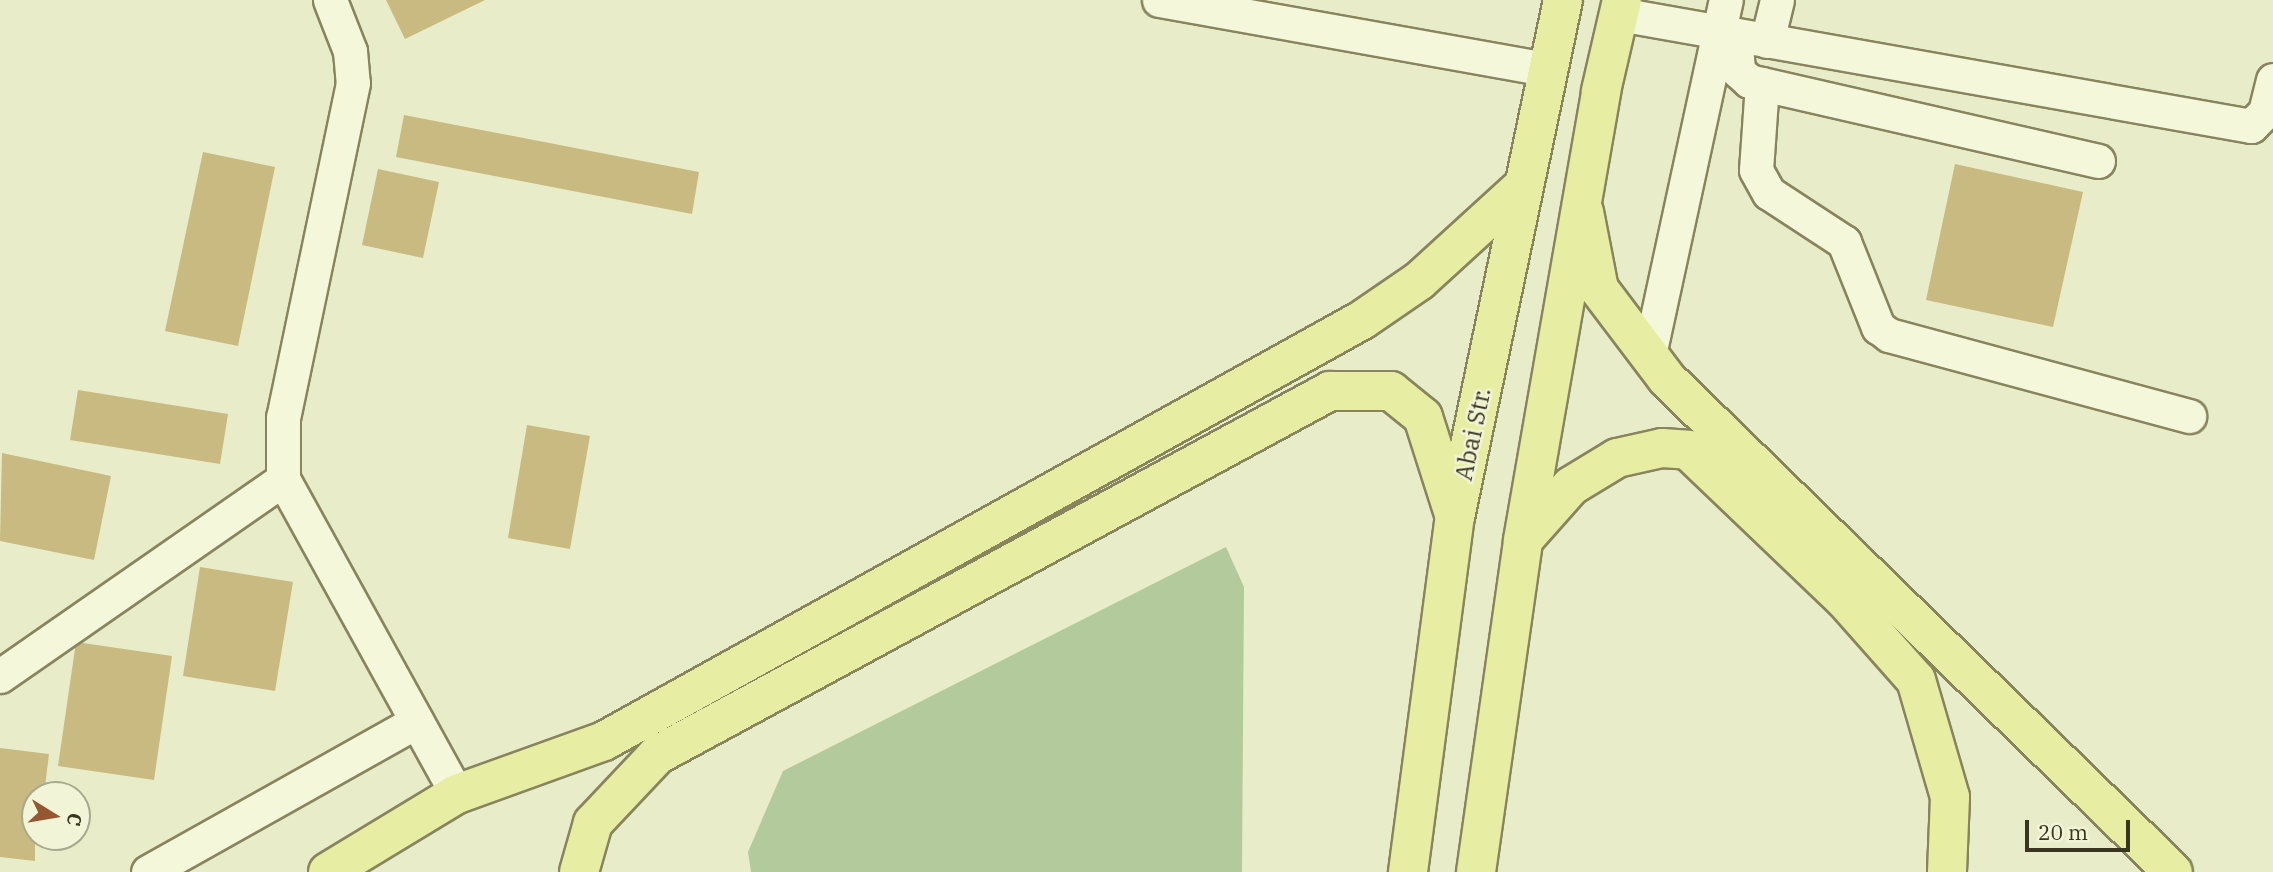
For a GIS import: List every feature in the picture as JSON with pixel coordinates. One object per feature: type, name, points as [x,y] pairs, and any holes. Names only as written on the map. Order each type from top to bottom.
[{"type":"main road","name":"Abai Str.","points":[[1408,872],[1455,517],[1563,0]]},
{"type":"main road","points":[[1476,872],[1523,540],[1584,212],[1601,91],[1621,7]]},
{"type":"main road","points":[[328,872],[457,794],[604,741],[1362,320],[1419,281],[1523,186]]},
{"type":"main road","points":[[1584,212],[1599,289],[1667,379],[2173,872]]},
{"type":"main road","points":[[579,872],[593,823],[657,754],[1330,391],[1391,391],[1423,417],[1455,517]]},
{"type":"main road","points":[[1523,540],[1571,486],[1616,458],[1662,448],[1688,450],[1844,599],[1916,680],[1950,797],[1947,872]]},
{"type":"street","points":[[330,0],[350,51],[353,83],[283,416],[283,479],[457,794]]},
{"type":"street","points":[[1159,0],[1548,69]]},
{"type":"street","points":[[1726,0],[1727,33],[1738,71],[1749,81],[2098,160]]},
{"type":"street","points":[[1767,41],[1777,0]]},
{"type":"street","points":[[1621,7],[1767,41],[2251,127],[2265,112],[2273,80]]},
{"type":"street","points":[[1649,355],[1727,33]]},
{"type":"street","points":[[1762,84],[1756,170],[1769,193],[1844,242],[1878,327],[1889,335],[2189,416]]},
{"type":"street","points":[[0,676],[283,479]]},
{"type":"street","points":[[148,872],[417,721]]},
{"type":"green space","points":[[1226,547],[1244,587],[1242,872],[751,872],[748,852],[783,771]]},
{"type":"building","points":[[386,0],[485,0],[405,39]]},
{"type":"building","points":[[404,115],[699,172],[692,214],[396,157]]},
{"type":"building","points":[[203,152],[275,167],[238,346],[165,331]]},
{"type":"building","points":[[1955,164],[2083,192],[2053,327],[1926,300]]},
{"type":"building","points":[[378,169],[439,182],[423,258],[362,245]]},
{"type":"building","points":[[78,390],[228,414],[220,464],[70,440]]},
{"type":"building","points":[[527,425],[590,436],[570,549],[508,538]]},
{"type":"building","points":[[2,453],[111,476],[94,560],[0,541]]},
{"type":"building","points":[[200,567],[293,582],[275,691],[183,676]]},
{"type":"building","points":[[76,642],[172,656],[154,780],[58,766]]},
{"type":"building","points":[[0,748],[49,754],[46,781],[21,781],[21,851],[35,851],[35,861],[0,857]]}]
